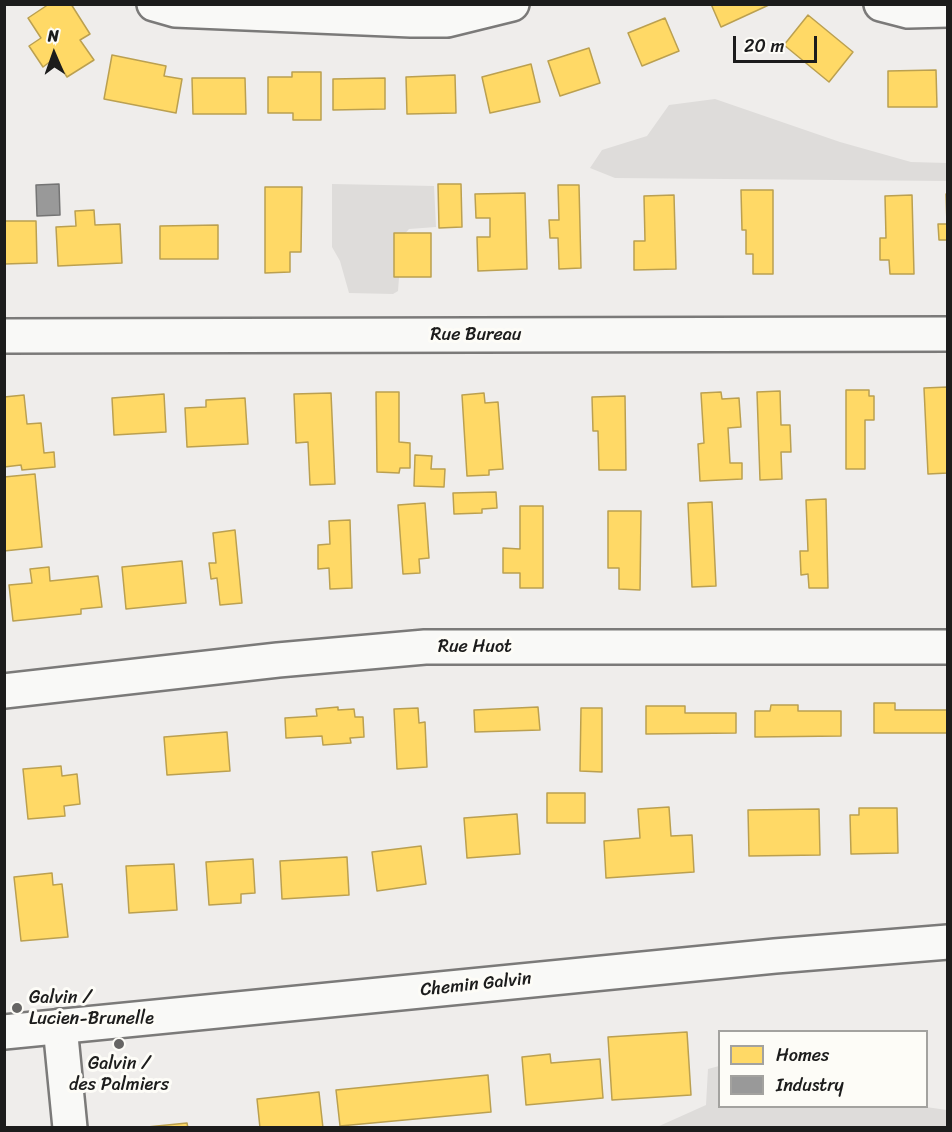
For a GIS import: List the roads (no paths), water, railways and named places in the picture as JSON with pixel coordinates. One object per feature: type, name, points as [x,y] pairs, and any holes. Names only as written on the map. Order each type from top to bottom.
[{"type":"street","points":[[154,4],[175,10],[447,20],[512,4]]},
{"type":"street","points":[[881,4],[908,11],[948,10]]},
{"type":"street","name":"Rue Bureau","points":[[4,336],[948,334]]},
{"type":"street","name":"Rue Huot","points":[[4,691],[288,659],[425,647],[948,647]]},
{"type":"street","name":"Chemin Galvin","points":[[4,1032],[775,956],[948,942]]},
{"type":"street","points":[[60,1026],[70,1128]]},
{"type":"place","name":"Galvin / Lucien-Brunelle","points":[[17,1008]]},
{"type":"place","name":"Galvin / des Palmiers","points":[[119,1044]]}]
